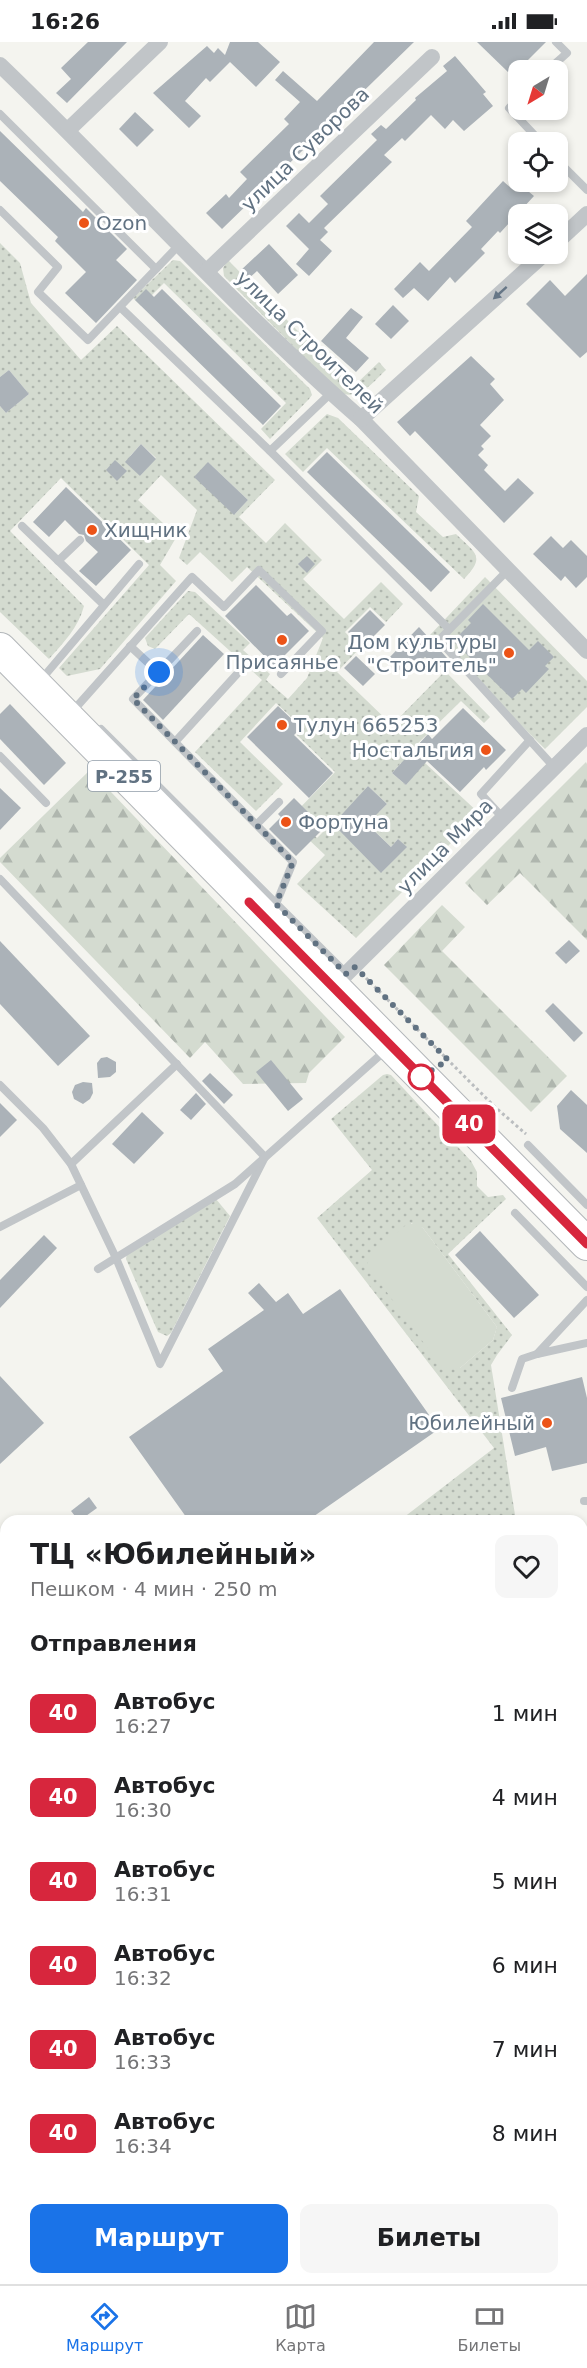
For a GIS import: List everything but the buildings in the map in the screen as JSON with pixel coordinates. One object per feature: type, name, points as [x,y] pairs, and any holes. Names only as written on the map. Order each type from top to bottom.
[{"type":"highway","name":"Р-255","points":[[0,649],[35,685],[81,715],[262,903],[345,976],[391,1046],[587,1244]]},
{"type":"street","points":[[68,130],[160,42]]},
{"type":"street","name":"улица Суворова","points":[[207,271],[432,57]]},
{"type":"street","name":"улица Строителей","points":[[0,65],[331,393],[361,419],[587,651]]},
{"type":"street","points":[[568,232],[587,214]]},
{"type":"street","points":[[361,419],[533,264]]},
{"type":"street","name":"улица Мира","points":[[345,976],[587,735]]},
{"type":"lane","points":[[556,42],[567,53],[559,60]]},
{"type":"lane","points":[[0,114],[156,269]]},
{"type":"lane","points":[[520,120],[532,132]]},
{"type":"lane","points":[[568,170],[587,190]]},
{"type":"lane","points":[[0,210],[58,267],[38,292],[88,340],[180,244]]},
{"type":"lane","points":[[120,307],[270,451],[449,629]]},
{"type":"lane","points":[[270,451],[331,393]]},
{"type":"lane","points":[[22,526],[104,605]]},
{"type":"lane","points":[[58,561],[80,540]]},
{"type":"lane","points":[[35,685],[139,564]]},
{"type":"lane","points":[[81,715],[130,646],[192,577],[224,607],[259,570],[322,631],[281,674]]},
{"type":"lane","points":[[507,571],[439,640],[554,768]]},
{"type":"lane","points":[[196,631],[133,699],[293,862],[262,903]]},
{"type":"lane","points":[[130,646],[159,672]]},
{"type":"lane","points":[[175,742],[237,674]]},
{"type":"lane","points":[[503,818],[481,794],[530,740]]},
{"type":"lane","points":[[0,756],[45,803]]},
{"type":"lane","points":[[257,824],[279,802]]},
{"type":"lane","points":[[0,879],[265,1157]]},
{"type":"lane","points":[[98,1269],[235,1184],[391,1046]]},
{"type":"lane","points":[[71,1164],[177,1064]]},
{"type":"lane","points":[[0,1085],[43,1128],[71,1164],[116,1258],[160,1364],[265,1157]]},
{"type":"lane","points":[[528,1141],[586,1200]]},
{"type":"lane","points":[[0,1227],[81,1185]]},
{"type":"lane","points":[[515,1213],[587,1287]]},
{"type":"lane","points":[[537,1354],[587,1300]]},
{"type":"lane","points":[[512,1388],[522,1359],[587,1343]]},
{"type":"path","points":[[345,976],[495,1107],[528,1141]]},
{"type":"green space","points":[[0,243],[20,263],[31,303],[81,360],[117,326],[275,480],[239,517],[266,543],[285,523],[322,560],[303,579],[344,619],[381,582],[403,604],[386,622],[370,607],[345,632],[360,648],[337,672],[392,725],[445,671],[490,717],[484,723],[461,701],[411,750],[480,814],[356,938],[297,884],[325,855],[288,820],[335,772],[297,735],[303,728],[276,703],[240,742],[283,784],[256,811],[195,752],[262,680],[189,614],[155,649],[148,646],[145,638],[188,591],[195,592],[250,643],[243,650],[270,674],[266,680],[288,699],[307,678],[323,638],[247,567],[232,582],[200,552],[187,565],[179,558],[197,510],[161,475],[138,500],[177,536],[160,565],[176,581],[100,669],[67,676],[59,668],[149,565],[61,478],[10,531],[84,606],[78,621],[49,659],[0,612],[0,406],[6,413],[29,394],[9,370],[0,377]],"holes":[[[141,444],[156,458],[140,476],[136,462],[130,456]],[[208,462],[248,500],[234,514]],[[401,763],[415,774],[406,785],[392,773]],[[368,786],[387,804],[379,812],[360,795]],[[350,807],[391,847],[398,839],[406,847],[382,872],[333,824]],[[309,813],[325,830],[317,838],[301,822]]]},
{"type":"green space","points":[[173,260],[180,261],[310,389],[312,395],[309,399],[270,439],[261,429],[286,403],[164,283],[141,306],[133,298]]},
{"type":"green space","points":[[228,260],[353,387],[379,362],[386,370],[357,394],[344,394],[336,390],[224,276],[223,268]]},
{"type":"green space","points":[[327,414],[338,418],[419,496],[416,512],[443,537],[456,534],[473,550],[475,565],[464,579],[327,448],[303,472],[285,454]]},
{"type":"green space","points":[[485,577],[587,681],[587,707],[545,749],[430,635]]},
{"type":"green space","points":[[586,762],[587,940],[520,873],[487,905],[465,883]]},
{"type":"green space","points":[[90,770],[345,1037],[309,1073],[306,1083],[243,1084],[205,1042],[190,1058],[0,862],[0,858]]},
{"type":"green space","points":[[442,905],[465,927],[442,951],[567,1076],[531,1112],[384,965]]},
{"type":"green space","points":[[383,1075],[391,1075],[471,1161],[477,1172],[477,1186],[488,1197],[503,1195],[506,1199],[448,1254],[512,1335],[491,1365],[515,1515],[407,1515],[494,1448],[317,1218],[372,1170],[331,1119]],"holes":[[[411,1223],[423,1228],[497,1327],[493,1340],[460,1368]]]},
{"type":"green space","points":[[216,1199],[230,1216],[171,1333],[167,1336],[158,1332],[126,1259],[127,1252]]},
{"type":"green space","points":[[415,1223],[423,1228],[497,1327],[493,1340],[460,1368],[449,1369],[439,1364],[367,1265],[371,1253],[406,1225]]},
{"type":"bus line","name":"40","points":[[249,902],[587,1244]]},
{"type":"place","name":"Ozon","points":[[84,223]]},
{"type":"place","name":"Хищник","points":[[92,530]]},
{"type":"place","name":"Присаянье","points":[[282,640]]},
{"type":"place","name":"Дом культуры \"Строитель\"","points":[[509,653]]},
{"type":"place","name":"Тулун 665253","points":[[282,725]]},
{"type":"place","name":"Ностальгия","points":[[486,750]]},
{"type":"place","name":"Фортуна","points":[[286,822]]},
{"type":"place","name":"Юбилейный","points":[[547,1423]]},
{"type":"route","points":[[159,672],[133,699],[293,862],[276,904],[346,974],[355,967],[448,1060],[421,1077]]}]
